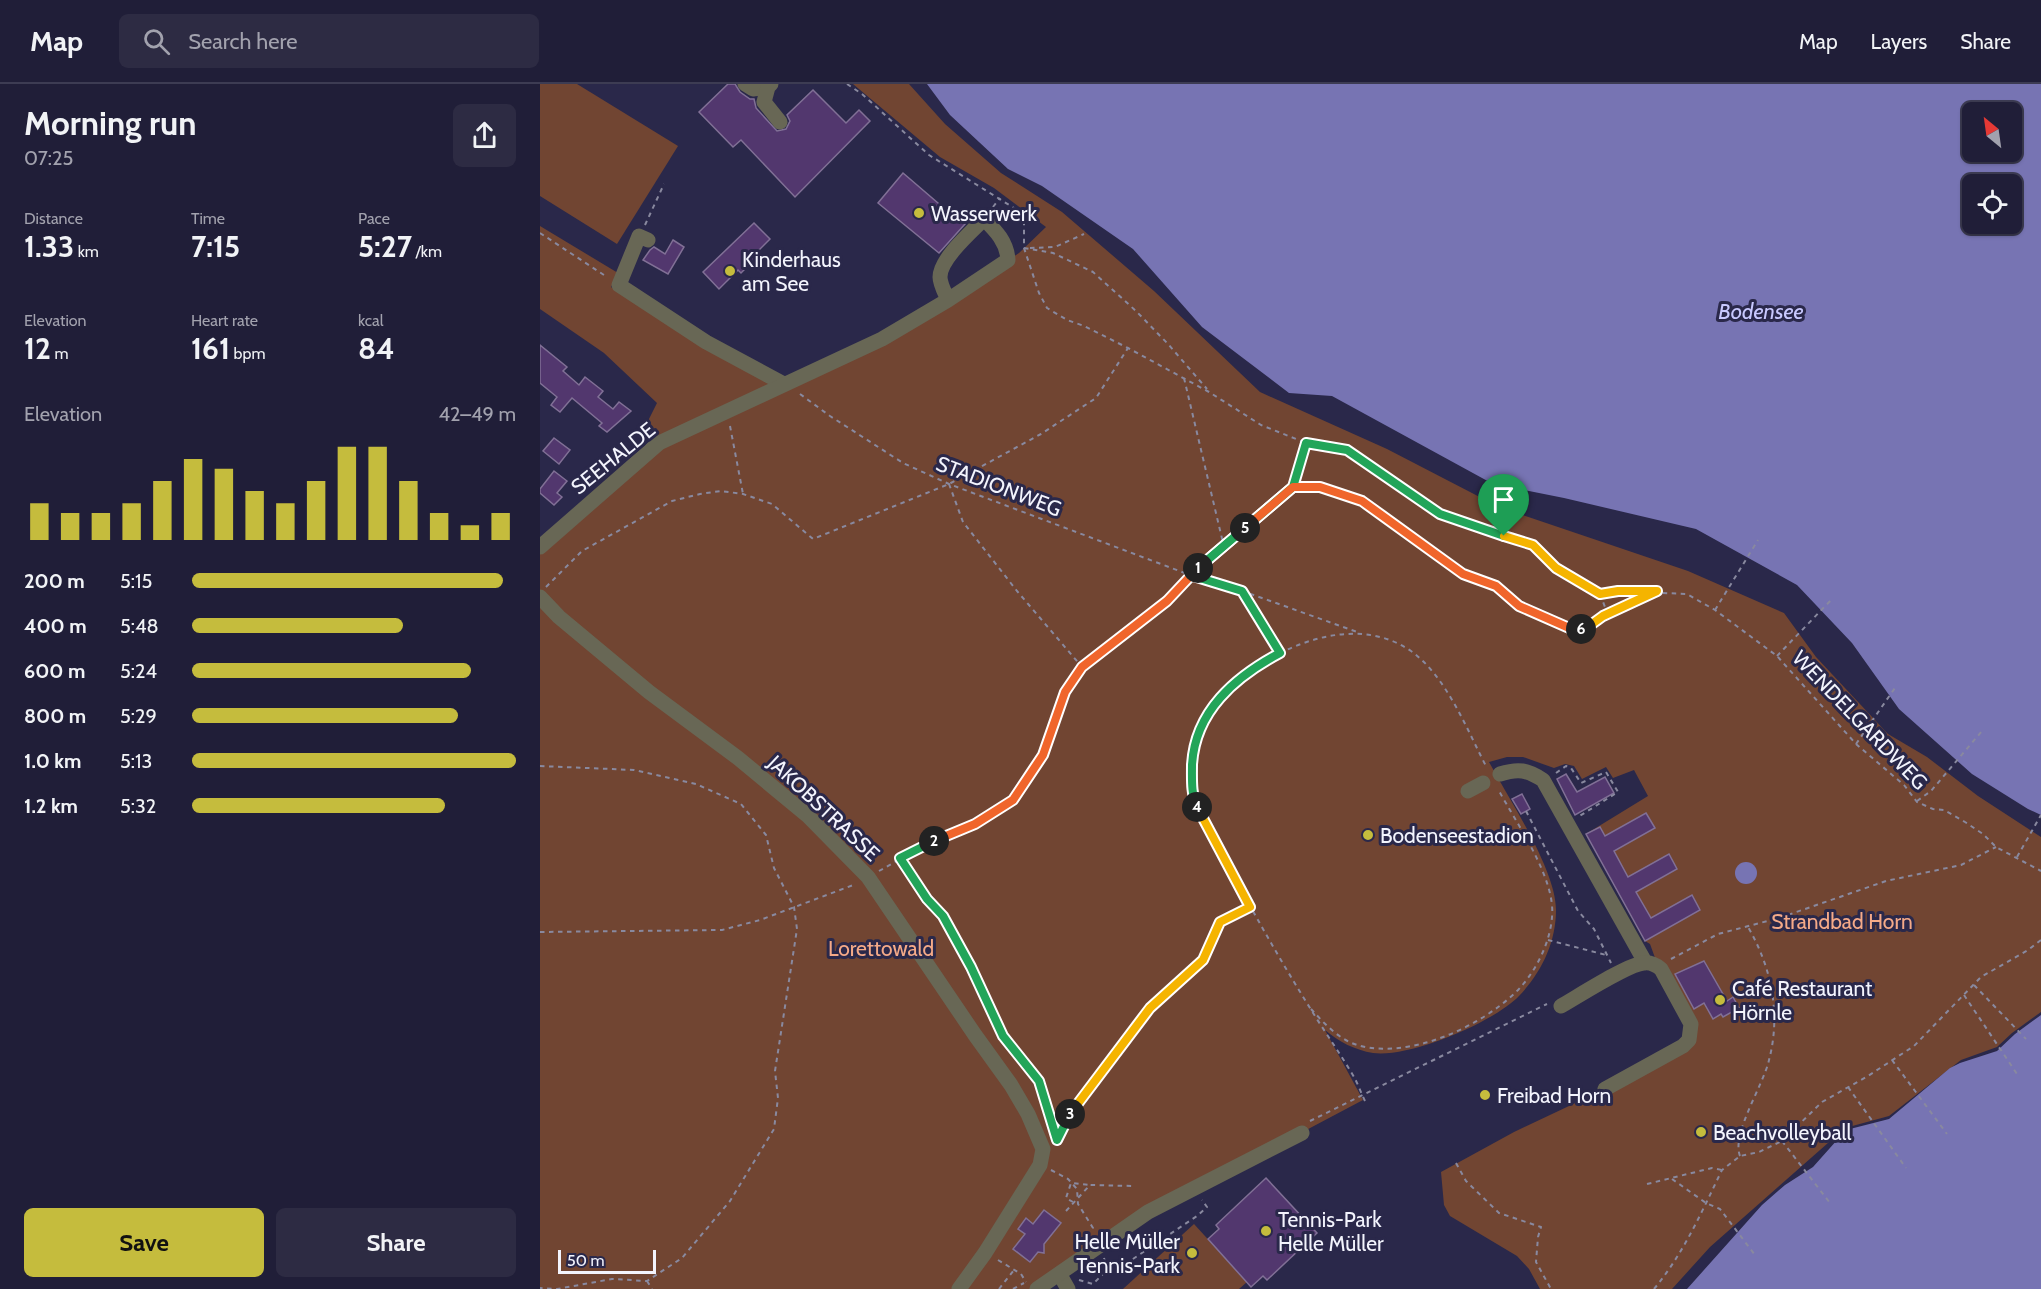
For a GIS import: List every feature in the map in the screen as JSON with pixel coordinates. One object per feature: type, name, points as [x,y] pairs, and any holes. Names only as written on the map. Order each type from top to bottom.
[{"type":"street","points":[[745,84],[753,89],[769,86],[764,102],[780,122]]},
{"type":"street","name":"SEEHALDE","points":[[540,547],[659,443],[882,339],[948,300],[1008,260],[1008,249],[984,219],[942,266],[940,277],[948,300]]},
{"type":"street","points":[[644,238],[619,285],[706,342],[784,384]]},
{"type":"street","name":"JAKOBSTRASSE","points":[[540,595],[559,617],[649,692],[738,758],[808,816],[868,877],[1011,1084],[1041,1142],[1043,1154],[1040,1165]]},
{"type":"street","points":[[1468,791],[1511,771],[1529,771],[1543,780],[1651,964],[1691,1024],[1689,1041],[1683,1046],[1605,1089]]},
{"type":"street","points":[[1558,1003],[1616,975],[1651,964]]},
{"type":"street","points":[[1037,1289],[1148,1212],[1303,1129]]},
{"type":"street","points":[[959,1289],[985,1253],[1040,1165]]},
{"type":"street","points":[[1060,1275],[1068,1289]]},
{"type":"path","points":[[847,84],[862,94],[929,155],[1014,208],[1024,221],[1024,248],[1036,285],[1047,308],[1184,378],[1261,425],[1306,443],[1347,450],[1440,514],[1533,545],[1556,568],[1600,594],[1605,607],[1603,616]]},
{"type":"path","points":[[644,238],[664,184]]},
{"type":"path","points":[[540,233],[619,285]]},
{"type":"path","points":[[1024,248],[1055,247],[1084,234]]},
{"type":"path","points":[[1024,248],[1053,253],[1093,272],[1168,344],[1209,392]]},
{"type":"path","points":[[540,595],[582,551],[672,501],[721,491],[744,494],[772,504],[813,538],[949,484],[1041,434],[1096,398],[1128,348]]},
{"type":"path","points":[[1184,378],[1224,547]]},
{"type":"path","name":"STADIONWEG","points":[[784,384],[903,463],[949,484],[1190,575],[1220,583],[1363,634]]},
{"type":"path","points":[[728,411],[744,494]]},
{"type":"path","points":[[540,932],[722,930],[760,920],[850,887],[929,843],[975,824],[1013,800],[1043,755],[1065,692],[1082,667],[1167,601],[1190,575],[1293,487],[1306,443]]},
{"type":"path","points":[[949,484],[963,522],[1017,591],[1082,667]]},
{"type":"path","points":[[1293,487],[1320,487],[1362,501],[1463,574],[1496,586],[1519,606],[1584,635]]},
{"type":"path","points":[[1715,609],[1758,540]]},
{"type":"path","points":[[1242,591],[1280,653]]},
{"type":"path","name":"WENDELGARDWEG","points":[[1600,594],[1618,591],[1687,594],[1715,609],[1777,656],[1856,744],[1904,784],[1917,802],[1933,809],[1944,810],[1983,834],[1996,848],[2041,871]]},
{"type":"path","points":[[1576,631],[1657,591]]},
{"type":"path","points":[[1777,656],[1832,599]]},
{"type":"path","points":[[1311,1009],[1331,1031],[1355,1044],[1379,1049],[1413,1046],[1447,1036],[1479,1020],[1519,989],[1535,967],[1548,940],[1552,915],[1549,890],[1541,866],[1448,694],[1430,667],[1410,651],[1392,641],[1363,634],[1335,635],[1303,642],[1262,663],[1240,678],[1217,699],[1201,725],[1193,749],[1192,781],[1195,803],[1250,907],[1311,1009],[1354,1078],[1365,1101]]},
{"type":"path","points":[[1856,744],[1898,685]]},
{"type":"path","points":[[1917,802],[1931,791],[1982,730]]},
{"type":"path","points":[[540,766],[634,770],[696,784],[741,804],[766,835],[774,868],[794,907],[797,929],[775,1071],[778,1098],[774,1130],[730,1202],[682,1258],[647,1281],[612,1280],[557,1289],[540,1288]]},
{"type":"path","points":[[1566,766],[1571,768],[1581,783],[1606,772],[1618,792],[1567,822]]},
{"type":"path","points":[[1526,811],[1578,911],[1594,929],[1616,975]]},
{"type":"path","points":[[2017,858],[2041,815]]},
{"type":"path","points":[[1651,964],[1718,934],[1748,927],[1868,887],[1960,865],[1996,848]]},
{"type":"path","points":[[900,858],[927,899],[943,916],[971,967],[1003,1036],[1039,1081],[1057,1140],[1066,1120],[1150,1008],[1203,960],[1220,922],[1250,907]]},
{"type":"path","points":[[1740,1155],[1737,1150],[1740,1135],[1769,1062],[1775,1027],[1769,975],[1757,943],[1748,927]]},
{"type":"path","points":[[1548,940],[1606,955]]},
{"type":"path","points":[[1654,1289],[1668,1272],[1692,1233],[1722,1170],[1740,1155],[1759,1152],[1782,1141],[1822,1102],[1914,1046],[1981,977],[2001,967],[2041,940]]},
{"type":"path","points":[[1973,984],[2026,1039]]},
{"type":"path","points":[[1964,995],[2019,1077]]},
{"type":"path","points":[[1303,1129],[1362,1095],[1558,1003]]},
{"type":"path","points":[[1892,1060],[1947,1134]]},
{"type":"path","points":[[1847,1087],[1906,1167]]},
{"type":"path","points":[[1782,1141],[1830,1203]]},
{"type":"path","points":[[1456,1163],[1466,1181],[1499,1213],[1541,1227],[1536,1262],[1551,1289]]},
{"type":"path","points":[[1040,1165],[1068,1179],[1077,1189],[1078,1204],[1096,1237]]},
{"type":"path","points":[[1647,1184],[1712,1168],[1722,1170]]},
{"type":"path","points":[[1672,1179],[1706,1203],[1720,1209],[1755,1255]]},
{"type":"path","points":[[1071,1183],[1132,1186]]},
{"type":"path","points":[[1071,1183],[1066,1197],[1073,1202]]},
{"type":"path","points":[[1066,1211],[1090,1185]]},
{"type":"path","points":[[1093,1289],[1093,1284],[1107,1270],[1121,1268],[1197,1216],[1207,1207],[1203,1201]]},
{"type":"path","points":[[985,1253],[1021,1274],[1026,1282],[1013,1289]]},
{"type":"path","points":[[999,1289],[1014,1270]]},
{"type":"path","points":[[1060,1275],[1093,1284]]},
{"type":"path","points":[[647,1281],[652,1289]]},
{"type":"green space","points":[[540,84],[577,84],[678,146],[617,244],[540,196]]},
{"type":"green space","name":"Lorettowald","points":[[853,84],[909,84],[945,124],[1001,173],[1062,212],[1154,291],[1260,392],[1387,449],[1499,507],[1688,571],[1784,613],[1816,657],[1888,734],[1927,757],[1978,796],[2041,837],[2041,1012],[1997,1047],[1961,1060],[1889,1116],[1845,1128],[1710,1247],[1672,1289],[1540,1289],[1529,1269],[1517,1256],[1450,1216],[1444,1205],[1441,1172],[1514,1132],[1605,1089],[1691,1034],[1658,966],[1650,944],[1645,941],[1586,834],[1648,796],[1634,770],[1613,778],[1606,767],[1582,779],[1574,766],[1565,764],[1554,768],[1523,757],[1507,757],[1489,762],[1540,855],[1554,894],[1556,910],[1553,934],[1546,957],[1534,978],[1519,996],[1491,1017],[1472,1027],[1408,1050],[1389,1053],[1366,1052],[1348,1045],[1325,1030],[1363,1100],[1129,1224],[1031,1289],[540,1289],[540,547],[659,443],[948,300],[1019,253],[1046,227],[994,188],[940,157]]},
{"type":"green space","points":[[540,226],[618,273],[611,287],[682,334],[773,385],[655,439],[644,429],[657,403],[604,353],[540,309]]},
{"type":"green space","name":"Helle Müller Tennis-Park","points":[[1194,1224],[1247,1282],[1239,1289],[1123,1289]]},
{"type":"water","name":"Bodensee","points":[[927,84],[2041,84],[2041,815],[1972,774],[1899,709],[1852,643],[1797,585],[1696,529],[1493,484],[1332,396],[1289,393],[1202,327],[1133,249],[1042,186],[1008,169],[950,115]]},
{"type":"water","points":[[1742,862],[1750,862],[1757,869],[1757,877],[1750,884],[1742,884],[1735,877],[1735,869]]},
{"type":"water","points":[[2041,1015],[2041,1289],[1687,1289],[1762,1205],[1785,1185],[1813,1167],[1846,1130],[1889,1119],[1950,1068],[1997,1051]]},
{"type":"building","points":[[728,84],[735,84],[740,92],[754,99],[756,108],[777,131],[786,129],[790,121],[787,115],[813,90],[846,123],[859,110],[870,121],[795,197],[741,140],[733,147],[699,112]]},
{"type":"building","name":"Wasserwerk","points":[[903,173],[965,224],[939,253],[878,203]]},
{"type":"building","points":[[754,223],[770,239],[758,251],[760,254],[741,273],[738,270],[719,289],[703,272]]},
{"type":"building","points":[[673,240],[684,247],[668,274],[643,260],[654,247],[665,254]]},
{"type":"building","points":[[540,345],[567,367],[563,371],[579,385],[585,377],[603,391],[598,397],[613,409],[619,402],[631,411],[607,432],[599,426],[602,423],[572,398],[560,412],[551,405],[557,397],[540,383]]},
{"type":"building","points":[[554,438],[570,450],[559,464],[543,451]]},
{"type":"building","points":[[554,471],[567,481],[557,493],[562,497],[554,505],[540,493],[540,489]]},
{"type":"building","points":[[1566,774],[1577,792],[1605,777],[1614,793],[1575,815],[1557,779]]},
{"type":"building","points":[[1522,794],[1530,809],[1521,814],[1512,799]]},
{"type":"building","points":[[1646,813],[1655,828],[1614,851],[1628,877],[1669,854],[1677,869],[1636,892],[1651,918],[1692,895],[1700,910],[1645,941],[1586,834],[1600,827],[1605,836]]},
{"type":"building","points":[[1704,961],[1727,1001],[1733,997],[1739,1008],[1723,1017],[1721,1014],[1713,1019],[1704,1003],[1694,1009],[1675,974]]},
{"type":"building","name":"Tennis-Park Helle Müller","points":[[1266,1178],[1317,1233],[1267,1280],[1263,1276],[1251,1287],[1208,1239],[1219,1229],[1216,1225]]},
{"type":"building","points":[[1044,1210],[1061,1223],[1044,1244],[1044,1253],[1038,1252],[1030,1262],[1013,1249],[1025,1234],[1018,1229],[1026,1218],[1033,1224]]},
{"type":"place","name":"Wasserwerk","points":[[919,213]]},
{"type":"place","name":"Kinderhaus am See","points":[[730,271]]},
{"type":"place","name":"Bodenseestadion","points":[[1368,835]]},
{"type":"place","name":"Café Restaurant Hörnle","points":[[1720,1000]]},
{"type":"place","name":"Freibad Horn","points":[[1485,1095]]},
{"type":"place","name":"Beachvolleyball","points":[[1701,1132]]},
{"type":"place","name":"Tennis-Park Helle Müller","points":[[1266,1231]]},
{"type":"place","name":"Helle Müller Tennis-Park","points":[[1192,1253]]},
{"type":"route","points":[[1504,536],[1440,514],[1347,450],[1306,443],[1293,487],[1275,501],[1190,575],[1167,601],[1082,667],[1065,692],[1043,755],[1013,800],[975,824],[900,858],[927,899],[943,916],[971,967],[1003,1036],[1039,1081],[1057,1140],[1066,1120],[1150,1008],[1203,960],[1220,922],[1250,907],[1195,803],[1192,781],[1193,749],[1201,725],[1217,699],[1240,678],[1280,653],[1242,591],[1190,575],[1293,487],[1320,487],[1362,501],[1463,574],[1496,586],[1519,606],[1576,631],[1657,591],[1618,591],[1600,594],[1556,568],[1533,545],[1504,536]]},
{"type":"park label","name":"Strandbad Horn","points":[[1842,921]]}]
